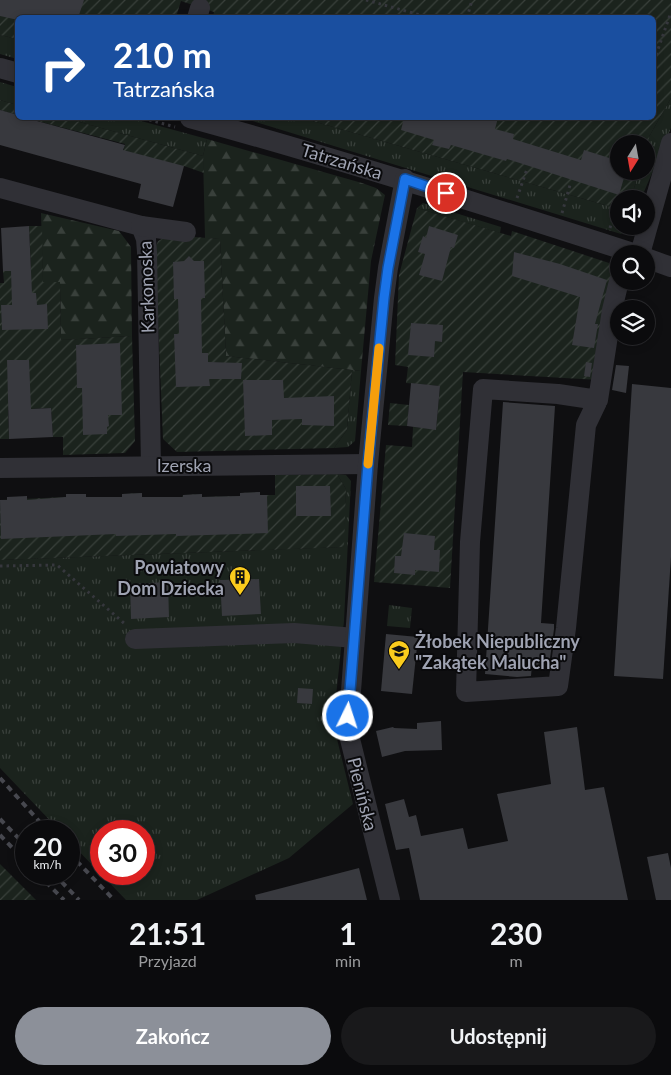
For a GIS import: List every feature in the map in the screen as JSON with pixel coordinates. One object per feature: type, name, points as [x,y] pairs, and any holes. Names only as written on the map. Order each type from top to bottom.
[{"type":"street","points":[[0,68],[15,72]]},
{"type":"street","name":"Tatrzańska","points":[[198,120],[289,144],[405,179],[610,246]]},
{"type":"street","points":[[634,245],[671,143]]},
{"type":"street","name":"Pienińska","points":[[390,900],[348,731],[368,464],[388,268],[405,179]]},
{"type":"street","name":"Karkonoska","points":[[0,188],[141,226],[146,239],[147,252],[151,466]]},
{"type":"street","points":[[141,226],[186,232]]},
{"type":"street","points":[[655,261],[671,267]]},
{"type":"street","points":[[598,400],[558,394],[483,389],[470,542],[466,692],[558,686],[566,628],[586,425],[598,400],[617,290]]},
{"type":"street","name":"Izerska","points":[[0,468],[368,464]]},
{"type":"street","points":[[135,639],[294,633],[355,638]]},
{"type":"path","points":[[366,0],[420,15]]},
{"type":"path","points":[[468,15],[472,0]]},
{"type":"path","points":[[656,55],[671,12]]},
{"type":"path","points":[[515,204],[527,170]]},
{"type":"path","points":[[560,218],[570,185]]},
{"type":"path","points":[[608,233],[610,226]]},
{"type":"path","points":[[0,566],[57,565],[129,628],[135,639]]},
{"type":"green space","points":[[0,0],[671,0],[671,98],[650,135],[610,135],[610,180],[636,180],[634,190],[610,190],[610,206],[309,120],[656,120],[656,15],[214,15],[214,12],[181,1],[177,15],[15,15],[15,39],[0,35]]},
{"type":"green space","points":[[0,35],[15,39],[15,58],[0,54]]},
{"type":"green space","points":[[0,82],[15,86],[15,104],[0,100]]},
{"type":"green space","points":[[671,98],[671,128],[655,166],[655,135],[650,135]]},
{"type":"green space","points":[[0,100],[15,104],[15,114],[0,110]]},
{"type":"green space","points":[[34,120],[72,120],[203,156],[204,173],[184,166],[116,177],[125,144]]},
{"type":"green space","points":[[72,120],[137,120],[207,139],[203,156]]},
{"type":"green space","points":[[250,120],[309,120],[610,206],[610,231]]},
{"type":"green space","points":[[207,139],[362,183],[376,188],[385,195],[371,261],[361,371],[226,356],[220,239],[205,238],[203,156]]},
{"type":"green space","points":[[636,180],[649,180],[645,190],[634,190]]},
{"type":"green space","points":[[423,203],[501,227],[500,233],[417,208]]},
{"type":"green space","points":[[417,208],[511,236],[512,231],[610,265],[610,287],[599,380],[463,372],[450,588],[374,582],[386,445],[412,447],[413,427],[436,429],[440,386],[406,383],[408,367],[395,365],[399,275]]},
{"type":"green space","points":[[41,213],[119,231],[131,247],[132,336],[61,340],[60,282],[43,283]]},
{"type":"green space","points":[[29,226],[42,226],[43,282],[60,282],[61,340],[132,336],[135,441],[125,453],[63,455],[63,437],[53,437],[51,408],[8,410],[9,439],[0,439],[0,283],[4,283],[3,271],[31,269]]},
{"type":"green space","points":[[169,235],[220,239],[226,356],[352,370],[347,430],[334,448],[177,452],[163,439],[155,249],[158,241]]},
{"type":"green space","points":[[352,370],[361,371],[355,441],[348,447],[334,448],[347,430]]},
{"type":"green space","points":[[390,403],[409,405],[407,426],[388,425]]},
{"type":"green space","points":[[337,474],[346,475],[351,481],[344,621],[332,734],[336,735],[353,804],[289,858],[197,900],[126,900],[112,885],[155,885],[155,820],[90,820],[90,863],[80,852],[80,820],[50,820],[0,768],[0,560],[343,547],[346,489]]},
{"type":"green space","points":[[337,474],[346,489],[344,547],[0,560],[0,500],[66,497],[66,494],[86,494],[86,497],[122,497],[122,494],[142,493],[142,497],[182,497],[183,495],[202,494],[202,497],[240,496],[240,493],[260,492],[260,495],[275,495],[275,475]]},
{"type":"green space","points":[[389,605],[412,608],[410,628],[387,626]]},
{"type":"green space","points":[[0,864],[15,879],[15,885],[21,885],[36,900],[0,900]]},
{"type":"building","points":[[0,0],[84,0],[79,15],[15,15],[15,19],[0,16]]},
{"type":"building","points":[[0,110],[15,114],[15,120],[33,120],[125,145],[123,150],[184,166],[173,207],[138,198],[141,184],[0,145]]},
{"type":"building","points":[[404,120],[497,120],[495,129],[514,134],[513,139],[581,160],[584,150],[610,158],[610,180],[623,180],[620,190],[610,190],[610,192],[507,159],[506,161],[451,145],[449,149],[432,145],[434,140],[401,130]]},
{"type":"building","points":[[29,226],[32,293],[36,293],[37,305],[47,304],[48,329],[2,330],[1,305],[12,305],[11,271],[3,271],[1,228]]},
{"type":"building","points":[[429,226],[458,235],[454,248],[451,247],[442,281],[419,275],[425,254],[418,252],[423,236],[426,238]]},
{"type":"building","points":[[514,252],[560,264],[607,280],[595,324],[598,324],[594,348],[572,345],[580,297],[512,276]]},
{"type":"building","points":[[189,256],[194,261],[204,261],[205,298],[201,298],[202,353],[208,353],[208,362],[242,363],[241,379],[209,379],[210,386],[176,387],[174,334],[179,334],[178,299],[174,299],[173,262],[184,261]]},
{"type":"building","points":[[411,323],[443,325],[442,342],[435,341],[434,357],[408,355]]},
{"type":"building","points":[[120,343],[122,415],[108,415],[109,426],[107,427],[107,434],[83,435],[82,388],[77,388],[76,345]]},
{"type":"building","points":[[7,360],[29,360],[31,409],[51,408],[53,437],[9,439]]},
{"type":"building","points":[[586,362],[592,363],[590,377],[584,376]]},
{"type":"building","points":[[616,365],[629,366],[626,393],[612,390]]},
{"type":"building","points":[[243,380],[283,380],[284,398],[334,396],[334,426],[302,425],[302,419],[272,420],[272,435],[245,436]]},
{"type":"building","points":[[411,383],[440,386],[436,430],[407,426]]},
{"type":"building","points":[[632,384],[671,388],[671,557],[663,679],[614,676]]},
{"type":"building","points":[[503,402],[555,406],[541,623],[554,624],[554,629],[549,666],[532,665],[531,676],[517,677],[485,674]]},
{"type":"building","points":[[296,486],[330,486],[331,516],[296,516]]},
{"type":"building","points":[[260,492],[260,495],[267,495],[268,533],[176,536],[176,534],[116,536],[116,534],[1,539],[0,500],[7,500],[7,497],[27,496],[27,500],[66,497],[66,494],[86,494],[86,497],[122,497],[122,494],[142,493],[142,497],[183,497],[183,495],[202,494],[202,497],[240,496],[240,493]]},
{"type":"building","points":[[404,533],[435,536],[434,550],[440,550],[439,572],[415,570],[415,575],[394,573],[395,556],[401,556]]},
{"type":"building","name":"Powiatowy Dom Dziecka","points":[[259,579],[261,614],[222,616],[220,580]]},
{"type":"building","points":[[168,582],[169,617],[131,619],[130,584]]},
{"type":"building","points":[[386,634],[418,637],[412,694],[381,691]]},
{"type":"building","points":[[298,688],[313,689],[312,704],[297,703]]},
{"type":"building","points":[[441,721],[442,750],[405,751],[382,757],[376,731],[393,727],[417,729],[417,723]]},
{"type":"building","points":[[577,727],[585,790],[604,787],[628,900],[420,900],[409,848],[396,850],[385,804],[404,799],[409,817],[416,815],[421,836],[463,828],[468,849],[508,841],[497,794],[551,784],[544,732]]},
{"type":"building","points":[[668,853],[671,868],[671,900],[656,900],[647,857]]},
{"type":"building","points":[[359,868],[367,900],[256,900],[255,895]]},
{"type":"railway","points":[[0,778],[38,820]]},
{"type":"railway","points":[[0,819],[15,835]]},
{"type":"railway","points":[[0,835],[15,851]]},
{"type":"railway","points":[[80,864],[114,900]]},
{"type":"railway","points":[[49,885],[64,900]]},
{"type":"railway","points":[[65,885],[79,900]]},
{"type":"slow traffic","points":[[368,464],[379,348]]},
{"type":"place","name":"Powiatowy Dom Dziecka","points":[[240,596]]},
{"type":"place","name":"Żłobek Niepubliczny \"Zakątek Malucha\"","points":[[399,670]]},
{"type":"route","points":[[348,716],[368,464],[388,268],[405,179],[446,193]]}]
